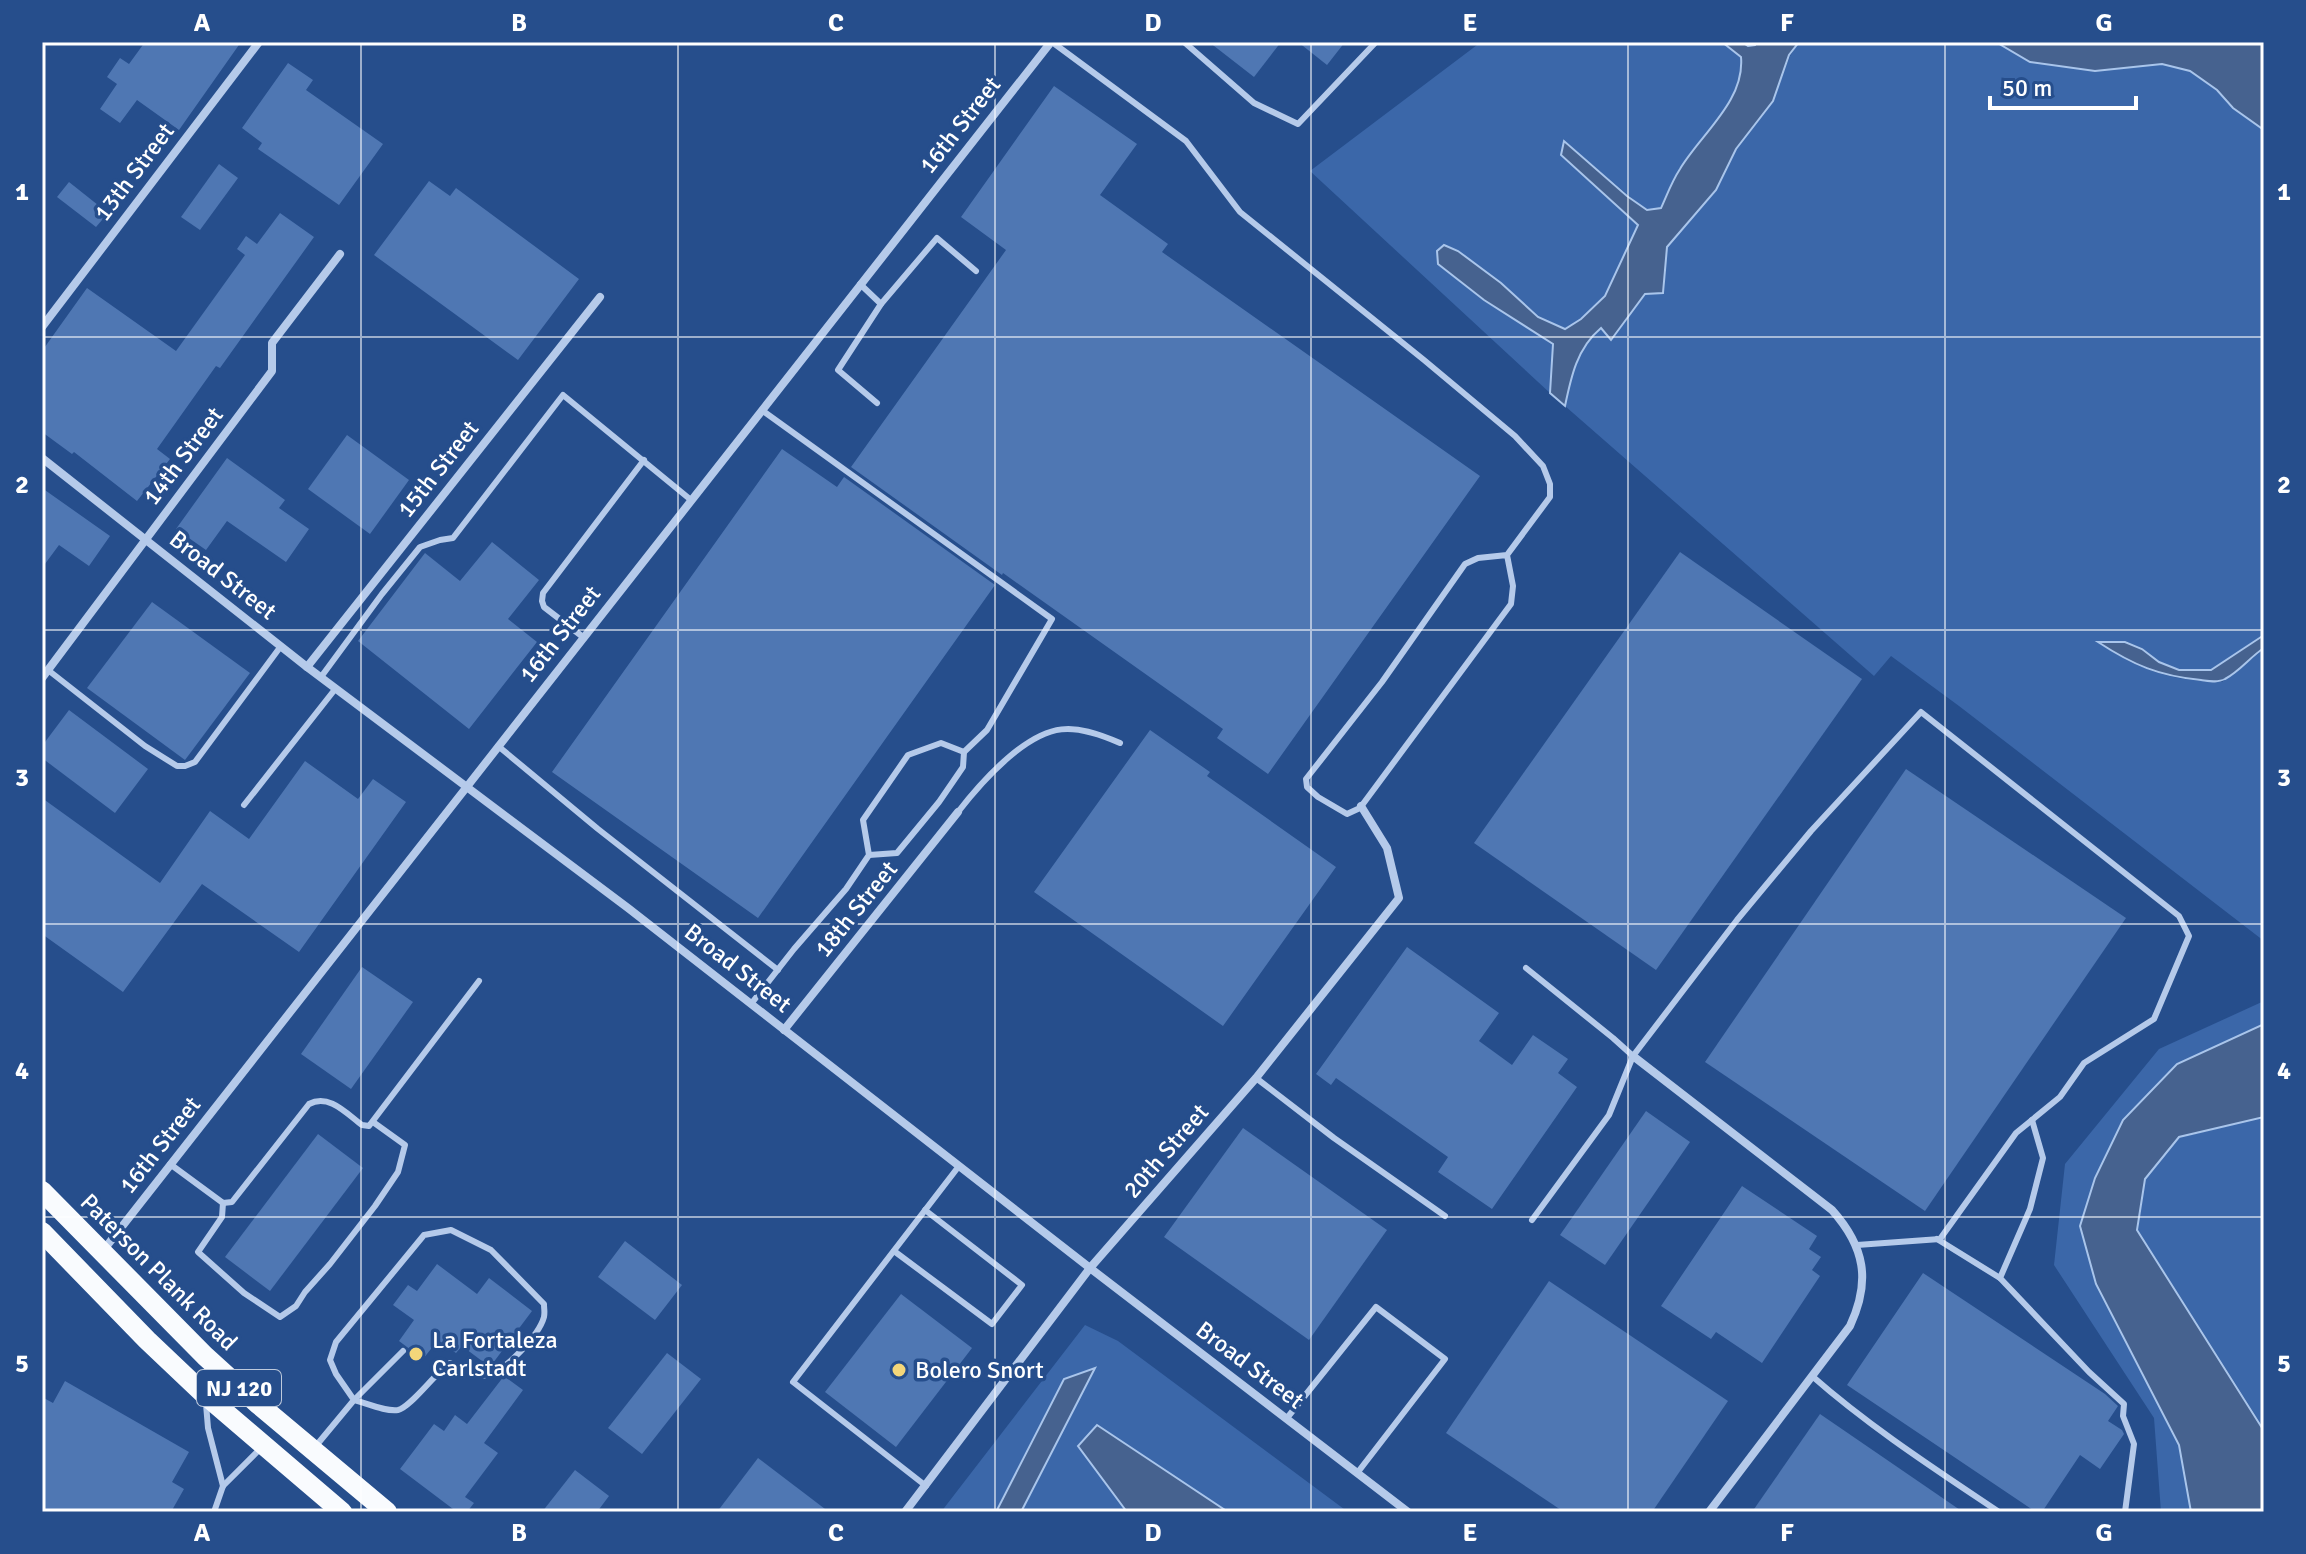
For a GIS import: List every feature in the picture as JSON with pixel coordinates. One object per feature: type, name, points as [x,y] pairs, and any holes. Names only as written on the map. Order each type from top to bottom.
[{"type":"main road","name":"Paterson Plank Road","points":[[42,1191],[205,1356],[387,1512]]},
{"type":"main road","name":"NJ 120","points":[[42,1232],[147,1340],[331,1508]]},
{"type":"street","name":"13th Street","points":[[42,327],[259,42]]},
{"type":"street","name":"16th Street","points":[[102,1253],[1052,42]]},
{"type":"street","name":"14th Street","points":[[42,678],[272,371],[272,343],[340,254]]},
{"type":"street","name":"15th Street","points":[[307,667],[600,297]]},
{"type":"street","name":"Broad Street","points":[[42,458],[307,667],[751,1004],[1408,1512]]},
{"type":"street","name":"20th Street","points":[[905,1512],[1090,1268],[1256,1078],[1399,898],[1387,848],[1361,806]]},
{"type":"street","name":"18th Street","points":[[784,1030],[958,812]]},
{"type":"street","points":[[1633,1056],[1832,1210],[1846,1225],[1862,1263],[1863,1285],[1850,1326],[1709,1512]]},
{"type":"lane","points":[[1052,42],[1186,141],[1240,212],[1515,436],[1543,466],[1550,484],[1550,497],[1507,555],[1513,586],[1511,604],[1361,806],[1347,814],[1318,797],[1307,787],[1306,779],[1382,682],[1465,564],[1478,558],[1507,555]]},
{"type":"lane","points":[[1184,42],[1254,103],[1298,124],[1376,42]]},
{"type":"lane","points":[[877,403],[838,370],[881,304],[937,238],[976,271]]},
{"type":"lane","points":[[860,284],[881,304]]},
{"type":"lane","points":[[321,677],[420,547],[453,538],[563,395],[691,500]]},
{"type":"lane","points":[[763,411],[1052,619],[987,730],[964,752],[963,767],[939,802],[897,853],[869,855]]},
{"type":"lane","points":[[583,637],[544,607],[543,593],[644,460]]},
{"type":"lane","points":[[48,670],[145,746],[177,766],[185,766],[195,762],[281,646]]},
{"type":"lane","points":[[244,805],[336,688]]},
{"type":"lane","points":[[1532,1220],[1609,1115],[1633,1056],[1737,920],[1811,831],[1921,712],[2179,916],[2189,936],[2154,1019],[2084,1063],[2060,1097],[2016,1133],[1940,1239],[1857,1245]]},
{"type":"lane","points":[[958,812],[984,778],[1030,739],[1062,729],[1077,729],[1098,733],[1120,743]]},
{"type":"lane","points":[[751,1004],[846,889],[869,855],[863,820],[908,755],[941,743],[964,752]]},
{"type":"lane","points":[[498,746],[778,970]]},
{"type":"lane","points":[[1526,968],[1633,1056]]},
{"type":"lane","points":[[170,1164],[223,1203],[232,1202],[309,1104],[327,1100],[362,1125],[369,1126],[479,981]]},
{"type":"lane","points":[[1256,1078],[1334,1138],[1445,1216]]},
{"type":"lane","points":[[2000,1278],[2030,1209],[2043,1158],[2032,1120]]},
{"type":"lane","points":[[223,1203],[222,1217],[198,1252],[244,1293],[280,1317],[296,1306],[398,1172],[405,1145],[373,1122]]},
{"type":"lane","points":[[926,1486],[793,1382],[959,1166]]},
{"type":"lane","points":[[894,1251],[992,1324],[1022,1285],[925,1210]]},
{"type":"lane","points":[[451,1230],[491,1250],[544,1304],[545,1314],[539,1329],[509,1363],[498,1370],[485,1376],[450,1363],[440,1369],[405,1407],[395,1410],[354,1400],[330,1360],[336,1342],[424,1235],[451,1230]]},
{"type":"lane","points":[[1937,1239],[2000,1278],[2089,1372],[2124,1404],[2123,1416],[2134,1444],[2125,1512]]},
{"type":"lane","points":[[1287,1418],[1376,1307],[1445,1359],[1358,1472]]},
{"type":"lane","points":[[312,1450],[354,1400],[403,1351]]},
{"type":"lane","points":[[1812,1376],[1931,1468],[1999,1512]]},
{"type":"lane","points":[[205,1395],[208,1428],[223,1486]]},
{"type":"lane","points":[[214,1512],[223,1486],[262,1446]]},
{"type":"shaded area","points":[[1481,42],[1721,42],[1741,57],[1740,73],[1729,103],[1674,178],[1660,208],[1647,211],[1564,141],[1561,155],[1638,225],[1605,296],[1581,319],[1565,328],[1538,317],[1501,283],[1458,251],[1444,245],[1437,251],[1439,265],[1484,301],[1553,344],[1550,393],[1310,171]]},
{"type":"shaded area","points":[[1722,42],[1742,42],[1748,46],[1757,42],[1799,42],[1789,55],[1773,101],[1736,149],[1716,190],[1667,247],[1663,293],[1645,294],[1611,340],[1601,328],[1593,336],[1576,364],[1565,406],[1550,393],[1553,344],[1484,300],[1438,264],[1437,251],[1444,245],[1458,251],[1501,283],[1538,317],[1565,329],[1581,319],[1605,296],[1638,225],[1561,155],[1564,141],[1647,210],[1661,208],[1680,169],[1729,103],[1736,88],[1741,57]]},
{"type":"shaded area","points":[[1799,42],[1995,42],[2029,62],[2095,71],[2162,64],[2190,71],[2264,130],[2264,634],[2211,670],[2179,670],[2159,662],[2142,648],[2125,641],[2098,642],[2128,661],[2157,672],[2222,682],[2264,649],[2264,941],[1891,656],[1874,676],[1565,406],[1576,364],[1593,336],[1601,328],[1611,340],[1646,294],[1664,293],[1667,247],[1716,190],[1736,149],[1773,101],[1790,56]]},
{"type":"shaded area","points":[[1996,42],[2264,42],[2264,130],[2190,71],[2162,64],[2095,71],[2030,62]]},
{"type":"shaded area","points":[[2264,635],[2264,648],[2230,676],[2216,681],[2159,672],[2135,663],[2098,642],[2125,642],[2179,670],[2211,670]]},
{"type":"shaded area","points":[[2264,1001],[2264,1024],[2177,1064],[2096,1284],[2179,1445],[2191,1512],[2161,1512],[2154,1418],[2054,1265],[2065,1164],[2159,1049]]},
{"type":"shaded area","points":[[2264,1024],[2264,1117],[2179,1137],[2145,1179],[2137,1230],[2264,1431],[2264,1512],[2191,1512],[2179,1445],[2096,1284],[2080,1226],[2095,1178],[2123,1120],[2177,1064]]},
{"type":"shaded area","points":[[2264,1117],[2264,1429],[2138,1230],[2145,1179],[2179,1138]]},
{"type":"shaded area","points":[[1085,1325],[1118,1341],[1348,1512],[1228,1512],[1097,1425],[1078,1446],[1127,1512],[1021,1512],[1094,1368],[1064,1379],[995,1512],[941,1512]]},
{"type":"shaded area","points":[[1095,1368],[1021,1512],[996,1512],[1064,1379]]},
{"type":"shaded area","points":[[1097,1425],[1228,1512],[1127,1512],[1078,1446]]},
{"type":"building","points":[[145,42],[241,42],[179,130],[137,100],[120,123],[100,109],[117,84],[107,77],[120,58],[129,64]]},
{"type":"building","points":[[1209,42],[1281,42],[1254,77]]},
{"type":"building","points":[[1298,42],[1345,42],[1327,65]]},
{"type":"building","points":[[288,63],[313,80],[306,90],[383,144],[339,205],[258,149],[262,143],[242,128]]},
{"type":"building","points":[[1054,86],[1137,144],[1100,195],[1168,244],[1162,252],[1480,476],[1268,774],[1217,738],[1223,729],[851,467],[1006,250],[961,217]]},
{"type":"building","points":[[219,164],[238,178],[200,230],[181,217]]},
{"type":"building","points":[[429,181],[450,196],[456,188],[579,279],[518,360],[374,255]]},
{"type":"building","points":[[69,182],[108,213],[96,227],[57,197]]},
{"type":"building","points":[[280,213],[314,237],[220,368],[216,366],[157,449],[170,459],[137,501],[74,452],[72,454],[42,432],[42,351],[87,288],[176,351],[245,255],[237,249],[246,236],[257,244]]},
{"type":"building","points":[[347,435],[409,480],[370,534],[308,489]]},
{"type":"building","points":[[782,449],[837,487],[844,477],[995,585],[758,918],[552,772]]},
{"type":"building","points":[[227,458],[285,500],[279,508],[309,529],[286,562],[227,521],[206,550],[176,529]]},
{"type":"building","points":[[42,488],[110,536],[89,566],[59,545],[42,568]]},
{"type":"building","points":[[492,542],[539,580],[508,619],[537,642],[469,729],[358,641],[425,553],[460,581]]},
{"type":"building","points":[[1680,552],[1862,679],[1656,970],[1474,843]]},
{"type":"building","points":[[152,602],[250,673],[185,760],[87,688]]},
{"type":"building","points":[[69,710],[148,769],[115,813],[42,758],[42,746]]},
{"type":"building","points":[[1150,730],[1210,772],[1207,776],[1336,867],[1223,1026],[1034,892]]},
{"type":"building","points":[[305,761],[358,799],[373,779],[406,802],[299,952],[202,884],[123,992],[42,934],[42,798],[160,883],[210,811],[249,839]]},
{"type":"building","points":[[1906,769],[2126,918],[1925,1211],[1705,1062]]},
{"type":"building","points":[[1407,947],[1499,1013],[1479,1041],[1512,1065],[1533,1035],[1568,1059],[1558,1073],[1577,1087],[1492,1209],[1438,1172],[1448,1157],[1336,1078],[1331,1085],[1316,1074]]},
{"type":"building","points":[[362,967],[413,1002],[351,1089],[301,1054]]},
{"type":"building","points":[[1646,1111],[1690,1142],[1605,1265],[1560,1235]]},
{"type":"building","points":[[1243,1128],[1387,1230],[1309,1340],[1164,1237]]},
{"type":"building","points":[[318,1134],[363,1168],[270,1291],[225,1257]]},
{"type":"building","points":[[1742,1186],[1817,1236],[1809,1249],[1821,1257],[1812,1270],[1820,1276],[1762,1363],[1716,1332],[1711,1339],[1661,1306]]},
{"type":"building","points":[[625,1241],[682,1285],[655,1320],[598,1277]]},
{"type":"building","points":[[437,1264],[477,1294],[489,1278],[532,1311],[490,1367],[462,1346],[456,1353],[438,1340],[423,1359],[399,1341],[414,1320],[393,1305],[408,1285],[417,1291]]},
{"type":"building","points":[[1923,1273],[2105,1394],[2118,1406],[2108,1421],[2124,1434],[2100,1469],[2080,1455],[2042,1512],[2036,1512],[1847,1385]]},
{"type":"building","points":[[1549,1281],[1728,1401],[1652,1512],[1564,1512],[1446,1433]]},
{"type":"building","name":"Bolero Snort","points":[[901,1294],[972,1348],[896,1447],[825,1392]]},
{"type":"building","points":[[667,1353],[701,1379],[642,1454],[608,1428]]},
{"type":"building","points":[[504,1376],[523,1390],[484,1443],[498,1453],[465,1497],[474,1503],[467,1512],[457,1512],[400,1469],[434,1424],[444,1431],[455,1415],[467,1424]]},
{"type":"building","points":[[65,1381],[189,1452],[172,1482],[184,1489],[171,1512],[42,1512],[42,1397],[53,1403]]},
{"type":"building","points":[[1820,1414],[1963,1512],[1752,1512]]},
{"type":"building","points":[[758,1458],[829,1512],[717,1512]]},
{"type":"building","points":[[575,1470],[609,1496],[597,1512],[542,1512]]},
{"type":"place","name":"La Fortaleza Carlstadt","points":[[416,1354]]},
{"type":"place","name":"Bolero Snort","points":[[899,1370]]}]
